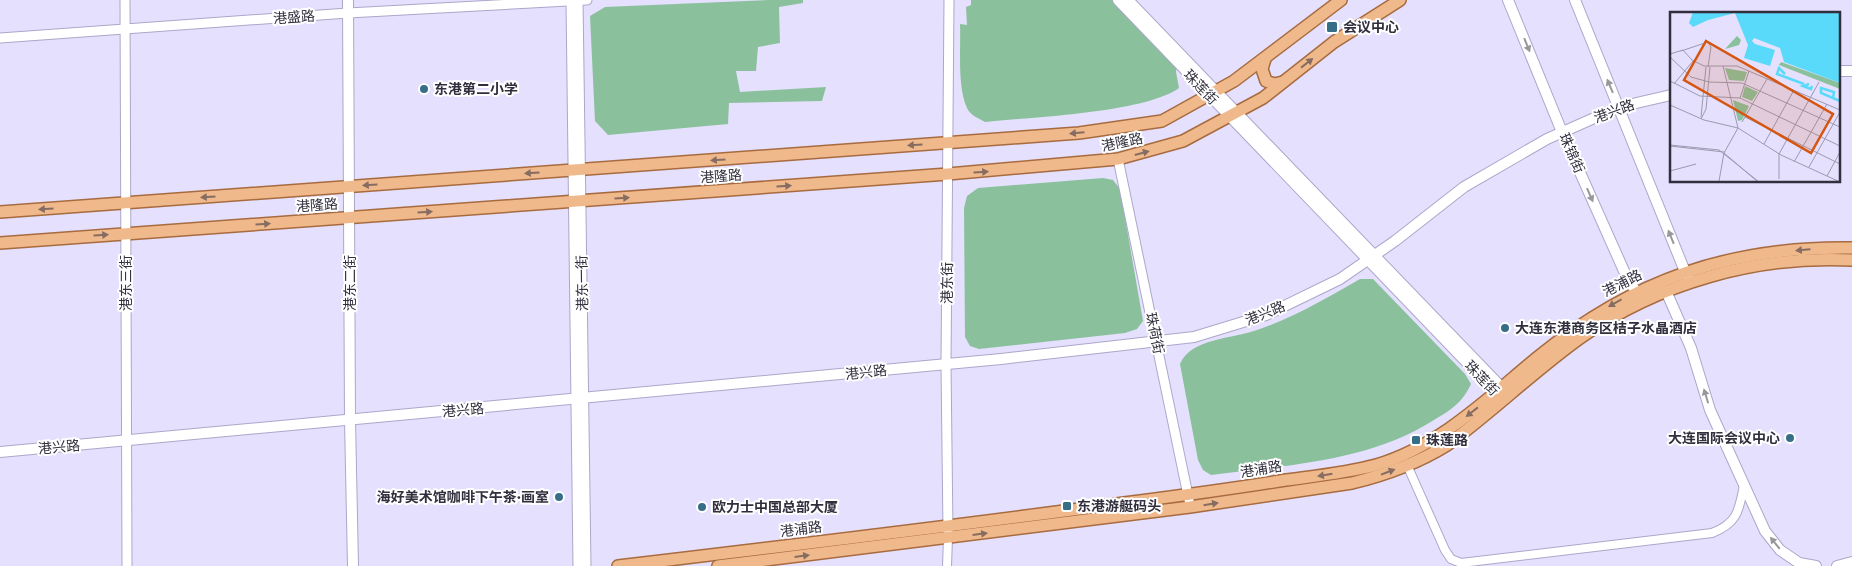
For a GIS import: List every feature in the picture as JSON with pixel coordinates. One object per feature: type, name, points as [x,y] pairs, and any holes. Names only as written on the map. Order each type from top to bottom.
[{"type":"main road","name":"港东二街","points":[[348,0],[350,420],[353,566]]},
{"type":"main road","name":"珠莲街","points":[[1118,0],[1212,93]]},
{"type":"main road","name":"珠莲街","points":[[1128,0],[1232,114],[1498,390],[1507,394],[1506,398]]},
{"type":"main road","name":"港隆路","points":[[0,212],[1079,133],[1162,121],[1212,93],[1265,59],[1341,0]]},
{"type":"main road","name":"港隆路","points":[[0,243],[948,174],[1118,159],[1183,141],[1232,114],[1271,92],[1352,30],[1400,0]]},
{"type":"main road","name":"珠锦街","points":[[1508,0],[1562,132],[1635,292],[1644,301]]},
{"type":"main road","points":[[1574,0],[1690,282]]},
{"type":"main road","points":[[1265,59],[1262,69],[1266,81],[1274,84],[1283,82]]},
{"type":"main road","name":"港兴路","points":[[0,452],[580,400],[946,364],[1194,337],[1266,315],[1340,279],[1371,258],[1464,187],[1562,132],[1619,107],[1670,95]]},
{"type":"main road","name":"港浦路","points":[[718,566],[1348,471],[1401,457],[1448,430],[1568,333],[1635,292],[1685,271],[1735,259],[1782,252],[1852,248]]},
{"type":"main road","name":"港浦路","points":[[618,566],[1190,507],[1352,483],[1407,465],[1447,445],[1580,338],[1644,301],[1690,282],[1738,270],[1784,262],[1852,260]]},
{"type":"main road","points":[[1666,292],[1691,348],[1710,410],[1765,531],[1780,550],[1799,563],[1816,566]]},
{"type":"main road","points":[[1837,566],[1852,562]]},
{"type":"street","name":"港东三街","points":[[125,0],[128,566]]},
{"type":"street","name":"港东一街","points":[[575,0],[580,400],[586,566]]},
{"type":"street","name":"港盛路","points":[[0,38],[348,13],[587,0]]},
{"type":"street","name":"港东街","points":[[947,566],[946,364],[949,0]]},
{"type":"street","name":"珠荷街","points":[[1118,159],[1190,507]]},
{"type":"street","name":"港东一街","points":[[578,566],[580,400]]},
{"type":"street","points":[[1407,465],[1445,550],[1451,559],[1462,563],[1712,533],[1726,527],[1738,513],[1744,485]]},
{"type":"green space","points":[[803,0],[803,3],[779,7],[780,43],[758,47],[756,71],[736,71],[740,92],[826,87],[822,101],[729,103],[728,124],[608,135],[595,121],[590,16],[605,7]]},
{"type":"green space","points":[[971,0],[1113,0],[1177,65],[1176,72],[1179,88],[1163,96],[1141,103],[1115,108],[1058,116],[985,122],[970,113],[962,89],[960,24],[967,25],[966,7],[971,5]]},
{"type":"green space","points":[[1103,178],[1113,180],[1120,189],[1143,321],[1137,329],[1125,333],[979,349],[970,346],[965,337],[964,208],[967,196],[978,188]]},
{"type":"green space","points":[[1360,279],[1373,279],[1465,374],[1471,384],[1460,401],[1446,413],[1409,434],[1382,445],[1354,453],[1326,460],[1211,475],[1203,470],[1198,460],[1180,364],[1185,355],[1203,344],[1247,333],[1284,320]]},
{"type":"place","name":"会议中心","points":[[1332,27]]},
{"type":"place","name":"东港第二小学","points":[[424,89]]},
{"type":"place","name":"大连东港商务区桔子水晶酒店","points":[[1505,328]]},
{"type":"place","name":"大连国际会议中心","points":[[1790,438]]},
{"type":"place","name":"珠莲路","points":[[1416,440]]},
{"type":"place","name":"海好美术馆咖啡下午茶·画室","points":[[559,497]]},
{"type":"place","name":"东港游艇码头","points":[[1067,506]]},
{"type":"place","name":"欧力士中国总部大厦","points":[[702,507]]}]
